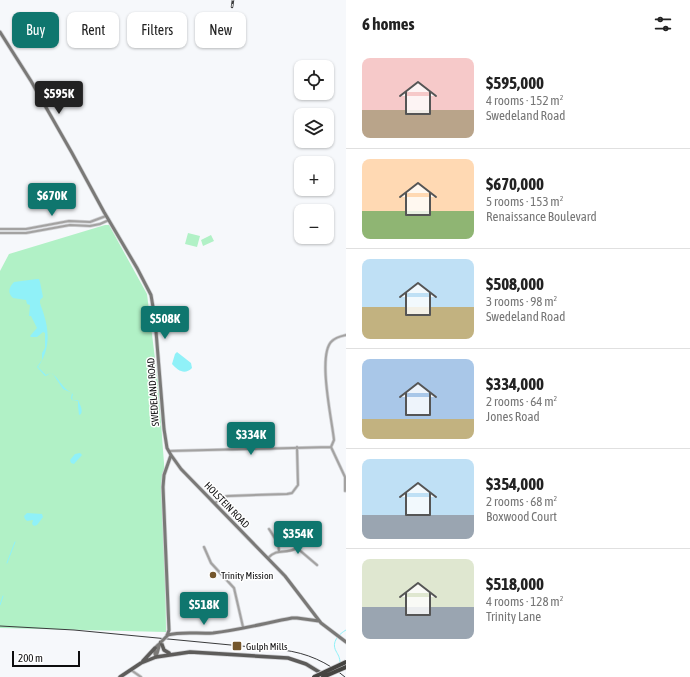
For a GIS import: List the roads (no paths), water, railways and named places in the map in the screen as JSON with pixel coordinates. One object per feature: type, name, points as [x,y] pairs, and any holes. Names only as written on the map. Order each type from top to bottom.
[{"type":"highway","points":[[314,677],[346,662]]},
{"type":"highway","points":[[325,677],[346,667]]},
{"type":"main road","name":"SWEDELAND ROAD","points":[[0,33],[72,153],[108,220],[137,268],[152,300],[159,361],[164,429],[166,443],[171,455]]},
{"type":"main road","name":"HOLSTEIN ROAD","points":[[171,455],[214,504],[285,576],[319,621],[346,642]]},
{"type":"main road","points":[[141,663],[167,635],[169,626],[163,487],[164,475],[171,455]]},
{"type":"main road","points":[[167,635],[178,633],[202,634],[298,618],[319,621]]},
{"type":"main road","points":[[169,626],[178,633]]},
{"type":"main road","points":[[161,642],[164,650],[170,654]]},
{"type":"main road","points":[[156,657],[161,642]]},
{"type":"main road","points":[[155,648],[154,653],[156,657]]},
{"type":"main road","points":[[120,677],[141,663],[156,657],[190,652],[288,658],[306,664],[320,672],[325,677]]},
{"type":"street","points":[[0,229],[26,229],[66,222],[94,221],[106,216]]},
{"type":"street","points":[[0,233],[26,233],[70,225],[90,226],[100,224],[108,220]]},
{"type":"street","points":[[330,447],[334,440],[325,371],[326,357],[327,350],[332,341],[346,334]]},
{"type":"street","points":[[214,504],[222,498],[228,496],[292,493],[298,485],[297,447]]},
{"type":"street","points":[[169,452],[330,447]]},
{"type":"street","points":[[330,447],[346,477],[345,491]]},
{"type":"street","points":[[269,529],[278,543],[279,552]]},
{"type":"street","points":[[267,559],[275,552],[297,548],[307,534],[316,529]]},
{"type":"street","points":[[204,547],[210,562],[234,588],[243,627]]},
{"type":"street","points":[[297,548],[317,565]]},
{"type":"street","points":[[130,670],[141,677]]},
{"type":"water","points":[[39,279],[43,297],[40,300],[40,303],[46,322],[48,336],[46,349],[42,361],[38,367],[46,375],[49,374],[45,376],[37,367],[42,360],[42,353],[45,348],[45,333],[43,332],[37,337],[30,336],[37,328],[31,316],[29,316],[30,305],[27,304],[26,300],[13,298],[9,292],[14,282]]},
{"type":"water","points":[[177,352],[191,363],[192,368],[184,372],[177,369],[172,364]]},
{"type":"water","points":[[54,375],[68,391],[72,393],[63,389]]},
{"type":"water","points":[[78,400],[82,412],[81,414],[79,415],[78,401],[73,401]]},
{"type":"water","points":[[80,453],[82,455],[74,464],[71,463],[70,460],[75,454]]},
{"type":"water","points":[[27,513],[42,514],[43,517],[37,525],[34,526],[32,524],[33,520],[27,521],[25,519],[24,516]]},
{"type":"waterway","points":[[7,563],[15,542]]},
{"type":"waterway","points":[[0,605],[3,596]]},
{"type":"waterway","points":[[340,663],[334,644],[338,636],[346,630]]},
{"type":"tram line","points":[[0,626],[74,630],[292,651],[316,659],[345,677]]},
{"type":"railway","points":[[232,7],[233,0]]},
{"type":"place","name":"Trinity Mission","points":[[213,575]]},
{"type":"place","name":"Gulph Mills","points":[[237,646]]}]
